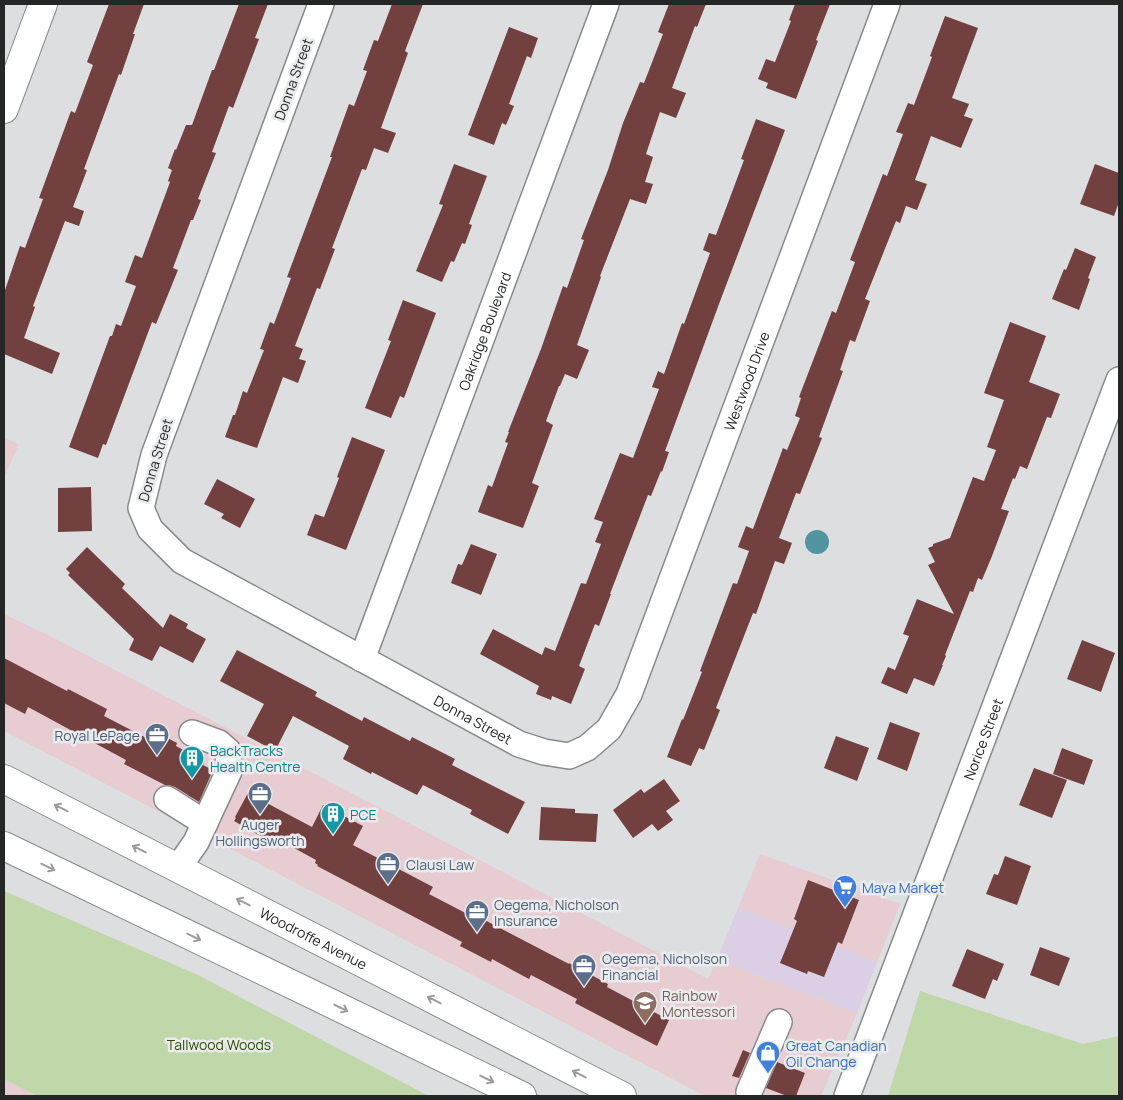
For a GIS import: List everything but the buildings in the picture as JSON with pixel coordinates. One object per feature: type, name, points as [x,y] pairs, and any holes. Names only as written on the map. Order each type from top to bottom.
[{"type":"main road","points":[[4,109],[43,4]]},
{"type":"main road","name":"Woodroffe Avenue","points":[[4,779],[622,1096]]},
{"type":"main road","points":[[4,846],[522,1096]]},
{"type":"street","name":"Donna Street","points":[[321,4],[154,455],[141,508],[150,529],[182,561],[520,744],[544,752],[569,756],[589,747]]},
{"type":"street","name":"Oakridge Boulevard","points":[[362,659],[606,4]]},
{"type":"street","name":"Westwood Drive","points":[[589,747],[609,729],[629,694],[887,4]]},
{"type":"street","name":"Norice Street","points":[[847,1096],[1119,380]]},
{"type":"street","points":[[178,868],[196,842],[230,771],[228,751],[219,744],[192,734]]},
{"type":"street","points":[[167,799],[205,823]]},
{"type":"street","points":[[751,1092],[779,1023]]},
{"type":"shaded area","points":[[4,438],[19,444],[4,478]]},
{"type":"shaded area","points":[[4,614],[50,636],[708,979],[717,959],[857,1013],[821,1096],[705,1096],[4,731]]},
{"type":"shaded area","points":[[760,854],[900,904],[877,962],[738,908]]},
{"type":"shaded area","points":[[738,908],[877,962],[857,1013],[717,959]]},
{"type":"shaded area","points":[[4,1079],[37,1096],[4,1096]]},
{"type":"green space","name":"Tallwood Woods","points":[[4,891],[198,975],[429,1096],[37,1096],[4,1079]]},
{"type":"green space","points":[[920,991],[1083,1044],[1119,1036],[1119,1096],[888,1096]]},
{"type":"water","points":[[817,530],[822,531],[828,537],[828,547],[822,553],[817,554],[812,553],[806,547],[805,542],[806,537],[812,531]]},
{"type":"place","name":"Royal LePage","points":[[157,756]]},
{"type":"place","name":"BackTracks Health Centre","points":[[192,779]]},
{"type":"place","name":"Auger Hollingsworth","points":[[260,815]]},
{"type":"place","name":"PCE","points":[[333,835]]},
{"type":"place","name":"Clausi Law","points":[[388,885]]},
{"type":"place","name":"Maya Market","points":[[845,908]]},
{"type":"place","name":"Oegema, Nicholson Insurance","points":[[477,933]]},
{"type":"place","name":"Oegema, Nicholson Financial","points":[[584,987]]},
{"type":"place","name":"Rainbow Montessori","points":[[645,1024]]},
{"type":"place","name":"Great Canadian Oil Change","points":[[768,1074]]}]
